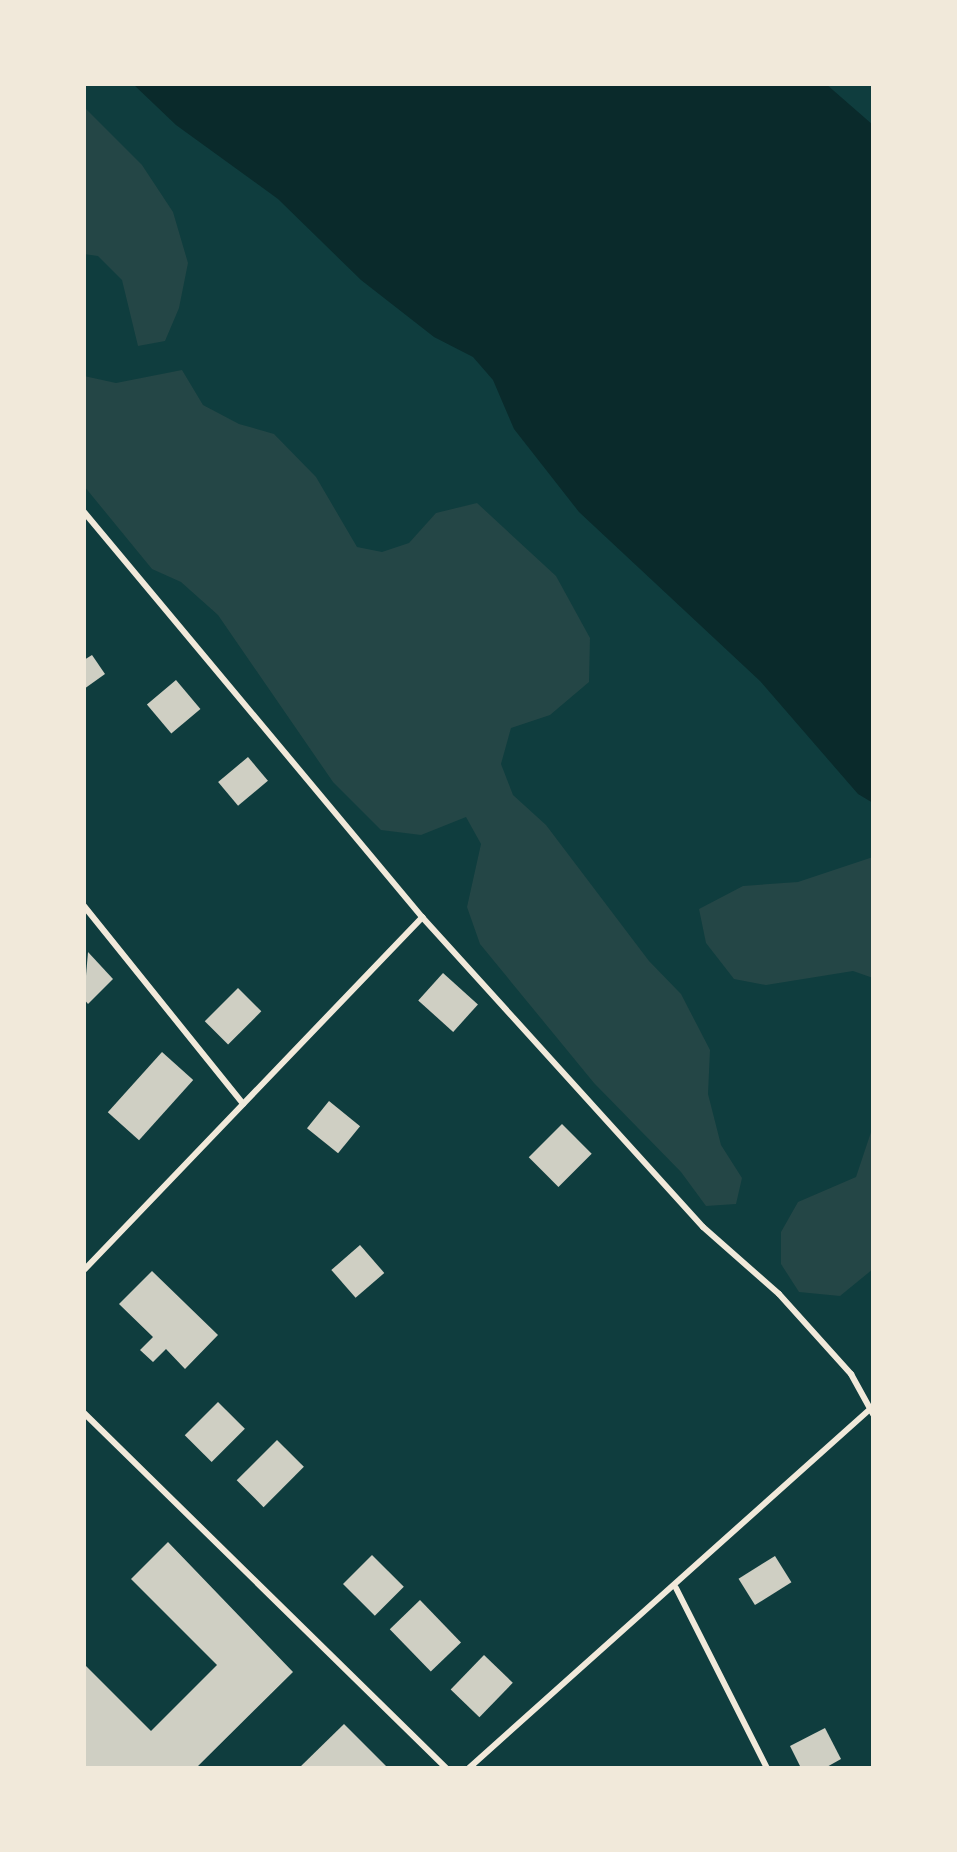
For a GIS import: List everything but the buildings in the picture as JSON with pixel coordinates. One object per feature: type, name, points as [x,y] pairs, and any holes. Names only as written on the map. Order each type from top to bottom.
[{"type":"street","points":[[84,512],[422,917],[703,1227],[779,1294],[850,1374],[871,1412],[676,1588],[469,1768]]},
{"type":"street","points":[[84,906],[243,1104]]},
{"type":"street","points":[[84,1270],[422,917]]},
{"type":"street","points":[[84,1413],[446,1768]]},
{"type":"street","points":[[676,1588],[767,1768]]},
{"type":"shaded area","points":[[133,84],[826,84],[873,125],[873,803],[858,794],[760,681],[579,512],[514,429],[493,380],[473,357],[434,337],[361,280],[278,199],[176,125]]},
{"type":"shaded area","points":[[84,107],[142,165],[173,212],[188,263],[179,308],[165,341],[138,346],[122,280],[98,256],[84,254]]},
{"type":"shaded area","points":[[182,370],[203,405],[239,424],[274,434],[316,477],[357,547],[382,552],[409,543],[436,513],[477,503],[556,576],[590,638],[589,682],[550,715],[511,728],[501,764],[513,795],[546,825],[649,961],[681,994],[710,1050],[708,1094],[721,1145],[742,1178],[736,1204],[706,1206],[681,1172],[594,1083],[480,944],[467,907],[481,844],[466,817],[421,835],[381,830],[333,782],[218,615],[181,582],[152,569],[84,486],[84,376],[116,383]]},
{"type":"shaded area","points":[[873,857],[873,978],[853,971],[766,985],[734,979],[706,943],[699,909],[743,886],[798,882]]},
{"type":"shaded area","points":[[873,1126],[873,1269],[840,1296],[799,1292],[781,1264],[781,1232],[798,1202],[856,1177]]}]
